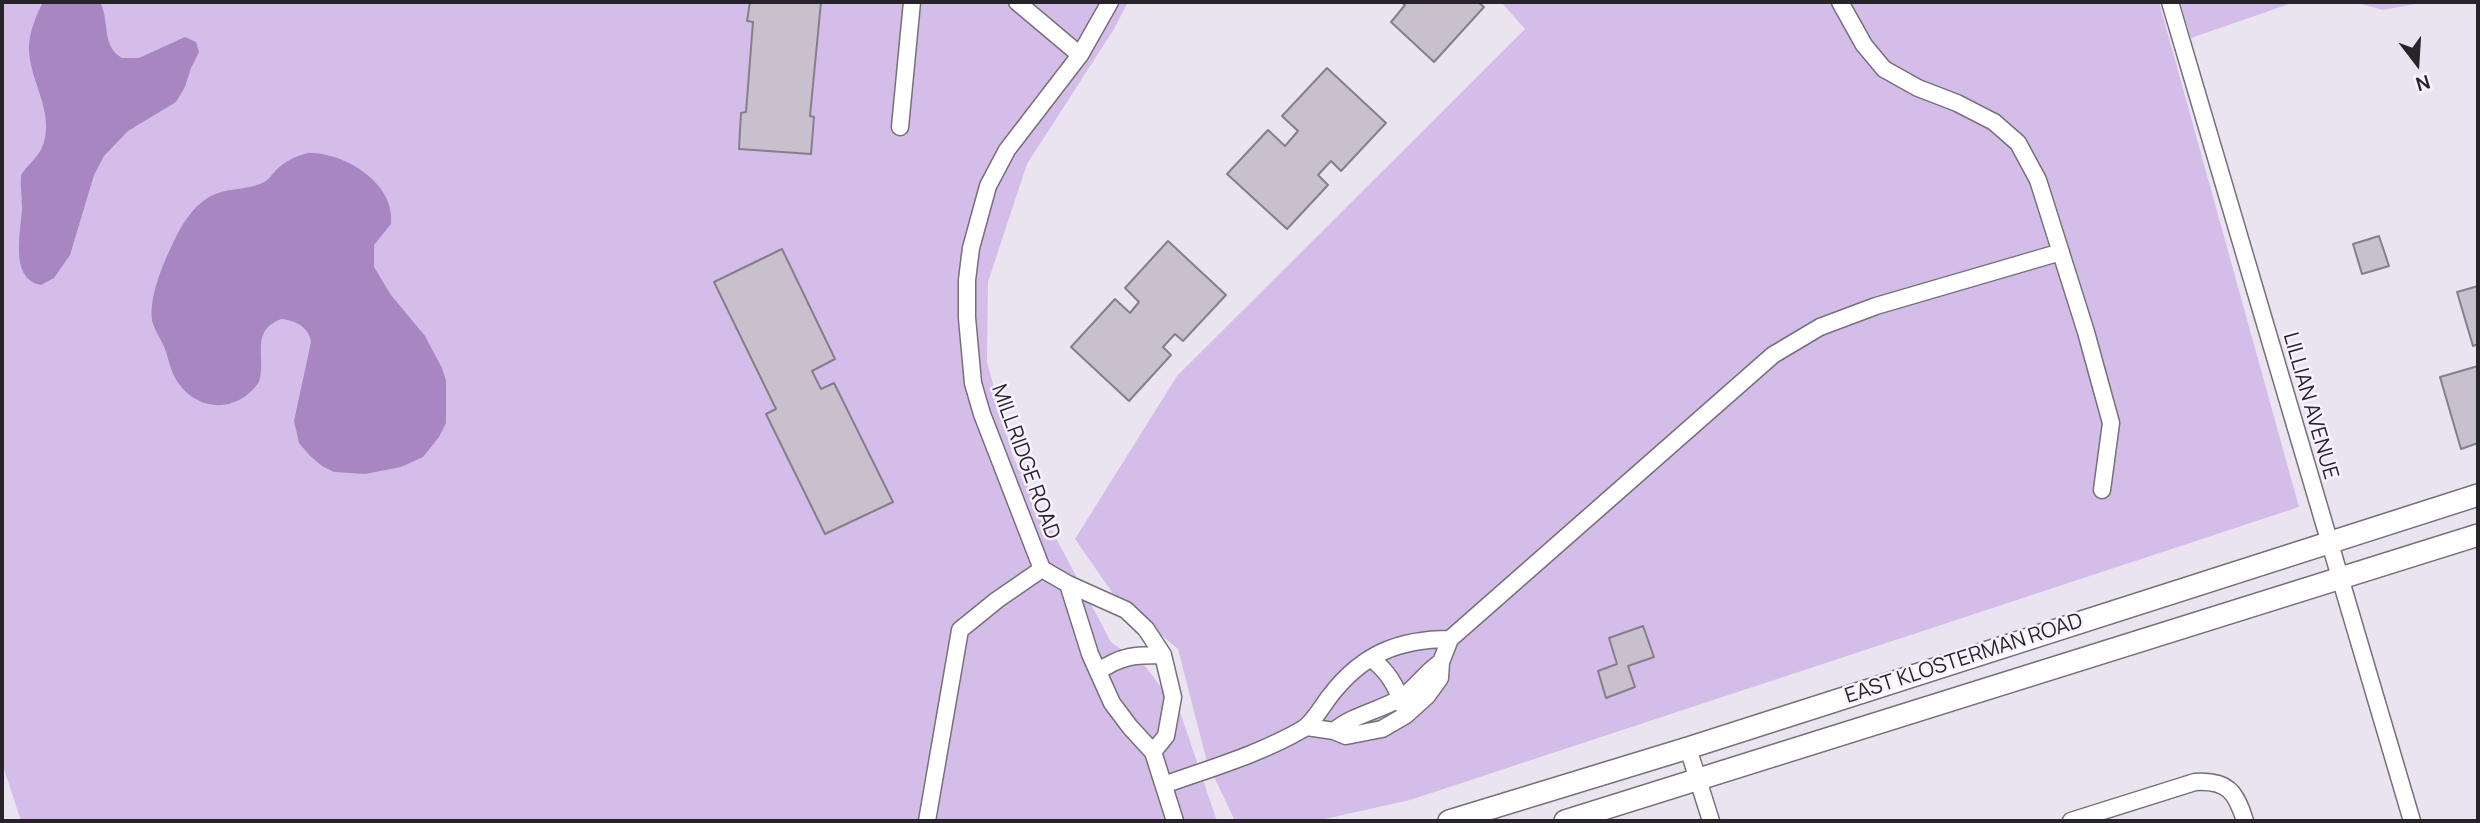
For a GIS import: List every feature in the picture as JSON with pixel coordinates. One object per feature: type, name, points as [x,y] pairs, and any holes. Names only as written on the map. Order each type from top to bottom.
[{"type":"main road","name":"EAST KLOSTERMAN ROAD","points":[[1449,821],[1688,748],[2478,495]]},
{"type":"main road","name":"EAST KLOSTERMAN ROAD","points":[[1565,821],[2478,535]]},
{"type":"street","points":[[900,127],[912,2]]},
{"type":"street","points":[[1017,2],[1080,54]]},
{"type":"street","name":"MILLRIDGE ROAD","points":[[1110,2],[1080,54],[1007,150],[988,186],[971,248],[967,281],[967,318],[973,383],[982,414],[1042,569],[1126,610],[1146,629],[1163,655],[1173,698],[1166,736],[1153,752]]},
{"type":"street","points":[[1840,2],[1864,45],[1884,69],[1918,88],[1957,103],[1994,122],[2018,143],[2038,180],[2086,332],[2111,423],[2102,490]]},
{"type":"street","name":"LILLIAN AVENUE","points":[[2170,2],[2412,821]]},
{"type":"street","points":[[1307,727],[1334,731],[1346,736],[1382,729],[1406,715],[1427,696],[1440,678],[1441,662],[1450,639],[1773,355],[1820,327],[1876,306],[2061,252]]},
{"type":"street","points":[[927,821],[960,630],[1042,569]]},
{"type":"street","points":[[1068,584],[1098,672],[1112,703],[1153,752],[1175,821]]},
{"type":"street","points":[[1164,785],[1261,751],[1307,727],[1332,693],[1359,665],[1388,648],[1423,639],[1450,639]]},
{"type":"street","points":[[1098,672],[1112,662],[1130,656],[1163,655]]},
{"type":"street","points":[[1371,658],[1396,684],[1406,715]]},
{"type":"street","points":[[1334,731],[1347,720],[1401,698],[1441,662]]},
{"type":"street","points":[[1688,748],[1711,821]]},
{"type":"street","points":[[2071,821],[2195,782],[2209,781],[2232,790],[2239,800],[2245,821]]},
{"type":"shaded area","points":[[2,2],[1128,2],[1114,29],[1027,164],[988,282],[987,362],[1013,457],[1111,642],[1145,666],[1180,712],[1217,821],[21,821],[2,763]]},
{"type":"shaded area","points":[[43,2],[100,2],[108,40],[115,53],[122,58],[139,58],[185,37],[196,42],[199,52],[176,102],[128,131],[104,156],[94,175],[70,255],[54,278],[41,285],[24,274],[19,241],[21,175],[41,149],[46,132],[44,108],[29,48],[35,18]]},
{"type":"shaded area","points":[[1501,2],[2159,2],[2299,507],[1410,800],[1316,821],[1235,821],[1207,762],[1178,649],[1116,598],[1075,539],[1177,376],[1525,29]]},
{"type":"shaded area","points":[[2180,2],[2295,2],[2191,38]]},
{"type":"shaded area","points":[[2354,2],[2426,2],[2383,10]]},
{"type":"shaded area","points":[[308,153],[322,154],[352,164],[377,184],[385,196],[390,209],[391,224],[374,245],[374,267],[391,295],[425,336],[446,381],[446,423],[439,437],[423,457],[401,467],[365,474],[334,472],[322,466],[299,443],[294,421],[311,342],[301,325],[281,319],[271,324],[262,338],[259,382],[241,399],[219,405],[198,400],[179,384],[153,324],[153,301],[158,280],[176,237],[192,211],[215,194],[263,183],[287,161]]},
{"type":"building","points":[[750,2],[821,2],[810,116],[814,117],[811,154],[739,149],[741,113],[746,112],[753,22],[747,21]]},
{"type":"building","points":[[1401,2],[1478,2],[1484,7],[1434,62],[1391,22],[1405,5]]},
{"type":"building","points":[[1327,68],[1386,123],[1341,171],[1331,161],[1318,175],[1328,185],[1287,229],[1227,174],[1268,130],[1285,146],[1298,131],[1282,116]]},
{"type":"building","points":[[2379,236],[2389,266],[2362,274],[2353,244]]},
{"type":"building","points":[[1168,241],[1226,295],[1183,341],[1175,334],[1163,347],[1171,355],[1129,401],[1071,347],[1115,299],[1130,313],[1139,302],[1125,288]]},
{"type":"building","points":[[782,249],[835,359],[812,371],[821,389],[834,383],[893,502],[825,534],[766,414],[776,409],[714,282]]},
{"type":"building","points":[[2478,286],[2478,344],[2473,346],[2457,292]]},
{"type":"building","points":[[2478,366],[2478,443],[2461,449],[2440,377]]},
{"type":"building","points":[[1643,626],[1654,657],[1628,666],[1635,687],[1606,698],[1598,671],[1617,664],[1609,638]]}]
